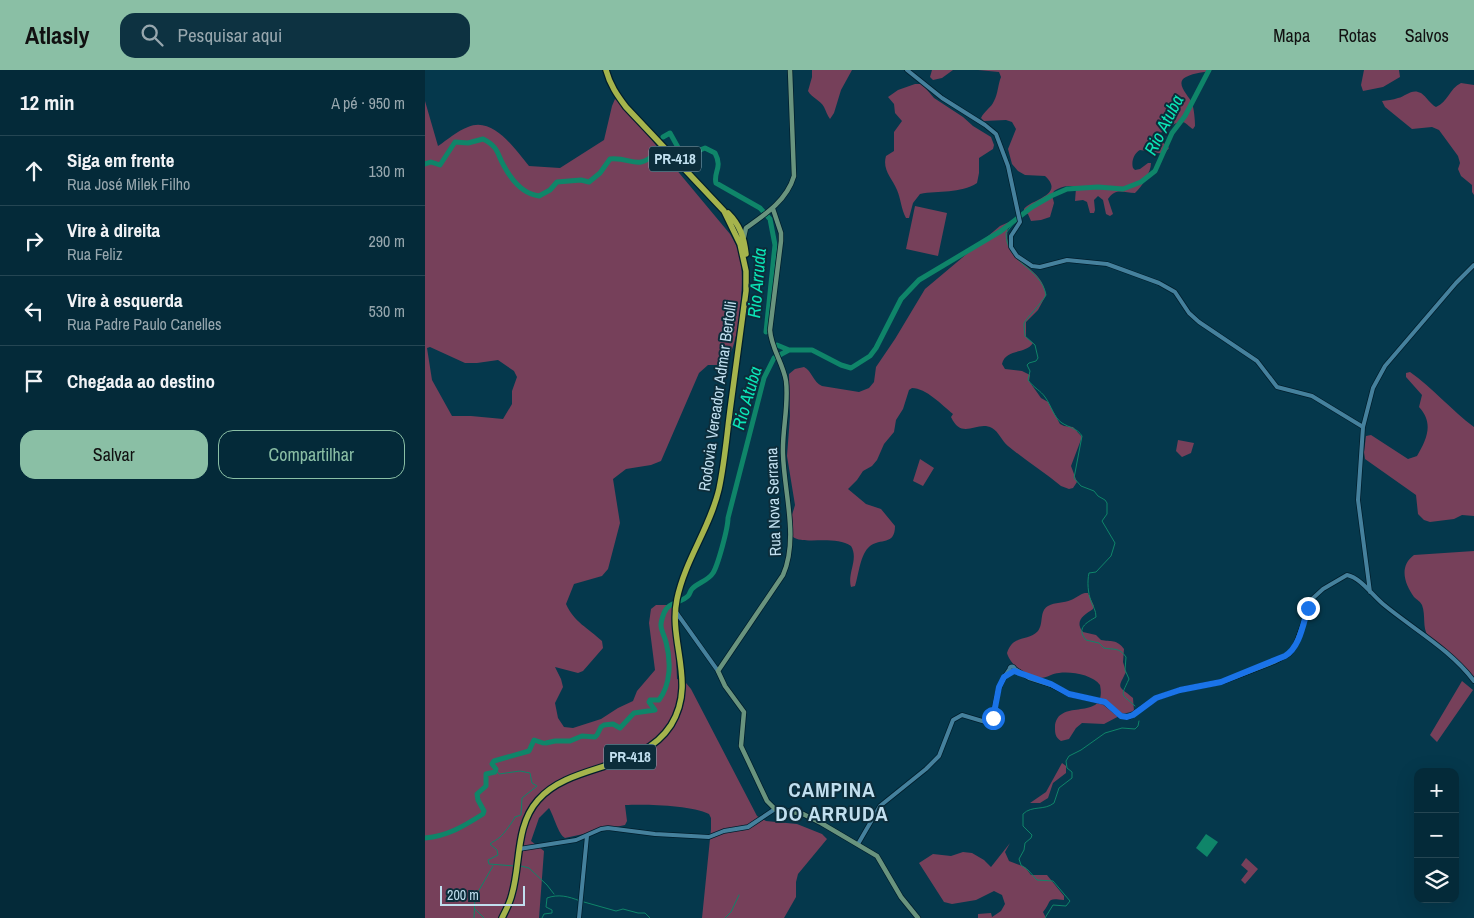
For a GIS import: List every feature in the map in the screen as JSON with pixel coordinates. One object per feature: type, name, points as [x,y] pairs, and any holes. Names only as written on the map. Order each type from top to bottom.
[{"type":"highway","name":"Rodovia Vereador Admar Bertolli","points":[[502,918],[513,894],[521,833],[534,805],[546,792],[568,780],[636,754],[652,744],[671,725],[678,709],[683,678],[676,606],[687,568],[706,527],[719,490],[746,291],[746,271],[740,244],[724,211],[626,107],[616,94],[606,70]]},
{"type":"highway","points":[[724,211],[734,220],[744,238],[746,271]]},
{"type":"main road","points":[[739,227],[746,228],[773,209],[792,183],[794,176],[790,70]]},
{"type":"main road","name":"Rua Nova Serrana","points":[[718,671],[763,607],[787,566],[789,506],[783,452],[786,383],[770,330],[781,242],[781,232],[773,209]]},
{"type":"main road","points":[[744,238],[746,228]]},
{"type":"main road","points":[[718,671],[725,686],[744,712],[741,746],[767,801],[775,809],[810,817],[877,856],[901,897],[919,918]]},
{"type":"street","points":[[907,70],[942,98],[996,134],[1008,166],[1020,223],[1011,236],[1010,243],[1015,254],[1024,262],[1036,267],[1067,260],[1107,264],[1159,283],[1175,292],[1189,313],[1199,322],[1260,364],[1277,387],[1312,396],[1363,427]]},
{"type":"street","points":[[1370,592],[1358,500],[1363,427],[1373,388],[1383,368],[1474,265]]},
{"type":"street","points":[[858,844],[880,806],[926,769],[939,756],[953,720],[961,715],[989,723],[992,722],[997,693],[1004,677],[1013,670],[1051,684],[1069,694],[1105,702],[1112,706],[1119,715],[1127,717],[1133,715],[1156,698],[1180,690],[1221,682],[1274,662],[1289,654],[1295,646],[1312,599],[1323,588],[1343,576],[1352,576],[1452,657],[1474,681]]},
{"type":"street","points":[[676,606],[718,671]]},
{"type":"street","points":[[519,850],[576,840],[601,829],[608,828],[709,837],[725,830],[749,827],[775,809]]},
{"type":"street","points":[[579,918],[587,836]]},
{"type":"shaded area","points":[[812,70],[852,70],[841,90],[834,113],[830,119],[822,105],[808,91]]},
{"type":"shaded area","points":[[932,70],[953,70],[942,78],[933,80],[930,77]]},
{"type":"shaded area","points":[[978,70],[1212,70],[1193,74],[1183,80],[1181,83],[1183,90],[1193,105],[1195,126],[1193,129],[1185,123],[1179,122],[1161,133],[1159,135],[1160,140],[1169,148],[1164,154],[1140,150],[1136,153],[1133,160],[1133,168],[1135,170],[1140,169],[1151,163],[1148,175],[1135,193],[1117,192],[1111,195],[1108,199],[1113,214],[1110,216],[1106,214],[1103,200],[1098,196],[1094,200],[1094,213],[1090,213],[1087,202],[1083,200],[1075,201],[1076,188],[1067,186],[1054,191],[1052,195],[1054,203],[1050,217],[1031,221],[1028,214],[1024,213],[1024,209],[1049,192],[1051,188],[1050,183],[1045,176],[1025,175],[1012,164],[1008,149],[1016,129],[1012,122],[1006,120],[984,121],[981,118],[994,101],[1001,77],[999,72]]},
{"type":"shaded area","points":[[1364,70],[1399,70],[1400,77],[1383,87],[1363,91],[1361,85]]},
{"type":"shaded area","points":[[1461,83],[1474,85],[1474,195],[1472,185],[1461,176],[1458,169],[1460,163],[1458,156],[1439,130],[1432,127],[1412,129],[1385,107],[1382,101],[1396,99],[1415,91],[1421,93],[1436,107]]},
{"type":"shaded area","points":[[915,84],[922,84],[934,98],[991,137],[994,145],[993,149],[979,158],[977,183],[964,189],[920,194],[913,203],[909,218],[906,218],[897,190],[885,166],[886,156],[894,151],[894,132],[902,121],[895,113],[894,104],[888,97],[898,90]]},
{"type":"shaded area","points":[[615,99],[620,102],[730,234],[740,255],[742,280],[740,313],[734,345],[729,357],[723,365],[708,365],[699,373],[661,461],[651,465],[626,469],[613,479],[620,523],[608,569],[602,576],[574,584],[566,604],[573,616],[602,641],[603,648],[583,671],[578,673],[555,667],[563,687],[555,703],[558,718],[564,727],[573,728],[601,719],[633,701],[637,691],[655,670],[649,623],[651,609],[656,605],[671,605],[674,608],[677,679],[686,683],[691,689],[757,816],[766,821],[797,824],[822,834],[827,839],[798,874],[796,897],[784,918],[702,918],[711,829],[709,814],[680,807],[625,805],[627,821],[625,825],[565,838],[560,833],[549,808],[539,818],[531,841],[544,851],[539,918],[425,918],[425,101],[438,146],[468,127],[486,126],[503,136],[529,166],[560,168],[604,140]],"holes":[[[430,347],[465,363],[498,360],[514,371],[517,377],[512,391],[512,404],[503,419],[452,416],[432,380],[427,348]]]},
{"type":"shaded area","points":[[915,206],[947,213],[938,256],[906,249]]},
{"type":"shaded area","points":[[1009,222],[1007,237],[1009,247],[1015,256],[1037,275],[1043,284],[1046,295],[1038,310],[1026,322],[1026,337],[1033,343],[1030,347],[1011,353],[1004,359],[1002,364],[1005,369],[1022,371],[1030,375],[1029,381],[1041,398],[1048,402],[1060,424],[1073,427],[1082,437],[1071,466],[1077,482],[1073,488],[1069,489],[1061,486],[1008,446],[992,428],[981,426],[960,428],[951,417],[953,414],[939,402],[923,391],[912,388],[909,390],[903,409],[896,420],[894,432],[884,444],[877,460],[872,466],[863,471],[848,489],[866,504],[881,509],[895,526],[893,536],[890,539],[870,546],[864,554],[855,586],[851,587],[850,577],[854,556],[851,546],[837,541],[804,540],[793,537],[792,515],[795,505],[787,456],[790,416],[789,374],[795,369],[804,367],[822,386],[859,392],[869,388],[874,382],[876,367],[925,289],[1000,226]]},
{"type":"shaded area","points":[[1410,372],[1474,427],[1474,516],[1462,515],[1454,519],[1430,522],[1424,520],[1418,514],[1416,495],[1365,459],[1366,436],[1371,435],[1408,459],[1417,456],[1421,450],[1428,425],[1424,413],[1419,407],[1422,395],[1406,377],[1406,373]]},
{"type":"shaded area","points":[[1178,440],[1194,443],[1191,453],[1182,457],[1176,451]]},
{"type":"shaded area","points":[[920,459],[934,468],[923,486],[913,481]]},
{"type":"shaded area","points":[[1474,551],[1474,677],[1464,666],[1428,636],[1425,629],[1422,605],[1414,597],[1408,586],[1405,569],[1409,559],[1414,555]]},
{"type":"shaded area","points":[[1088,593],[1094,606],[1081,619],[1080,628],[1083,632],[1096,635],[1101,640],[1116,642],[1124,649],[1123,662],[1126,672],[1120,685],[1133,698],[1134,711],[1123,714],[1104,724],[1082,723],[1076,728],[1069,739],[1061,741],[1055,733],[1058,718],[1072,710],[1097,704],[1100,697],[1100,685],[1087,676],[1075,673],[1057,673],[1040,678],[1035,677],[1015,666],[1007,653],[1013,643],[1038,631],[1045,608],[1068,601]]},
{"type":"shaded area","points":[[1462,681],[1473,690],[1437,742],[1430,735]]},
{"type":"shaded area","points":[[1062,763],[1066,766],[1066,773],[1053,783],[1048,798],[1040,803],[1030,803],[1046,792]]},
{"type":"shaded area","points":[[1206,834],[1218,842],[1207,857],[1196,848]]},
{"type":"shaded area","points":[[1010,843],[1005,852],[1009,861],[1025,867],[1031,875],[1047,875],[1064,896],[1064,900],[1054,899],[1050,901],[1043,912],[1046,918],[978,918],[978,914],[991,913],[992,917],[1001,911],[1005,904],[1002,895],[994,891],[976,900],[952,904],[944,902],[919,863],[933,854],[951,856],[963,852],[972,853],[991,867]]},
{"type":"shaded area","points":[[1246,858],[1258,869],[1245,884],[1241,880],[1248,871],[1241,865]]},
{"type":"waterway","name":"Rio Atuba","points":[[546,743],[570,741],[582,736],[595,737],[604,725],[613,724],[620,728],[634,713],[655,710],[649,702],[650,700],[659,700],[666,687],[669,672],[668,649],[661,628],[662,618],[668,607],[688,596],[692,589],[708,578],[715,569],[725,538],[728,518],[764,378],[774,358],[789,350],[812,350],[851,368],[870,356],[901,299],[919,280],[1001,231],[1032,207],[1067,189],[1098,187],[1123,189],[1141,182],[1155,171],[1172,133],[1185,116],[1209,70]]},
{"type":"waterway","name":"Rio Arruda","points":[[663,137],[670,133],[684,155],[705,148],[715,153],[718,162],[716,183],[760,208],[770,219],[775,245],[766,332]]},
{"type":"waterway","name":"Rio Arruda","points":[[425,164],[431,162],[440,165],[455,142],[468,143],[483,139],[495,148],[514,181],[523,189],[539,196],[550,190],[557,182],[581,180],[589,182],[600,173],[610,159],[634,162],[644,161],[656,153],[656,149]]},
{"type":"waterway","points":[[1017,219],[1006,233],[1008,243],[1017,259],[1038,278],[1046,295],[1024,324],[1025,336],[1035,345],[1038,358],[1027,365],[1030,371],[1028,380],[1045,397],[1059,421],[1076,430],[1082,436],[1074,478],[1081,486],[1094,491],[1107,503],[1107,514],[1102,521],[1115,543],[1111,556],[1096,572],[1089,573],[1089,591],[1096,617],[1083,626],[1082,632],[1086,640],[1099,643],[1104,648],[1119,650],[1126,657],[1125,670],[1129,679],[1123,695],[1135,706]]},
{"type":"waterway","name":"Rio Arruda","points":[[777,345],[789,350]]},
{"type":"waterway","points":[[1045,918],[1053,905],[1066,906],[1070,901],[1053,881],[1037,880],[1021,865],[1019,859],[1024,850],[1025,843],[1032,835],[1023,826],[1023,814],[1054,803],[1059,788],[1072,778],[1072,772],[1067,768],[1066,761],[1069,756],[1105,733],[1122,728],[1135,729],[1139,721]]},
{"type":"waterway","name":"Rio Atuba","points":[[425,838],[448,833],[483,814],[484,811],[477,794],[486,786],[486,774],[495,772],[496,769],[492,764],[494,761],[529,751],[534,740],[543,743]]},
{"type":"waterway","points":[[496,769],[499,774],[520,771],[530,773],[532,783],[537,786],[522,798],[521,815],[515,817],[501,836],[490,844],[497,850],[498,855],[488,860],[489,864],[515,866]]},
{"type":"waterway","points":[[474,918],[475,897],[493,866]]},
{"type":"waterway","points":[[521,866],[529,868],[554,894]]},
{"type":"waterway","points":[[725,918],[731,912],[739,895]]},
{"type":"waterway","points":[[542,918],[544,914],[552,913],[552,910],[546,907],[547,898],[563,896],[580,901]]},
{"type":"waterway","points":[[584,902],[616,911],[623,909],[645,913],[650,918]]},
{"type":"waterway","points":[[475,909],[484,918]]},
{"type":"district","name":"CAMPINA DO ARRUDA","points":[[832,802]]},
{"type":"route","points":[[993,718],[993,710],[1002,679],[1014,671],[1051,684],[1069,694],[1105,702],[1112,706],[1121,716],[1131,716],[1149,701],[1156,698],[1180,690],[1221,682],[1285,656],[1295,646],[1308,608]]}]
